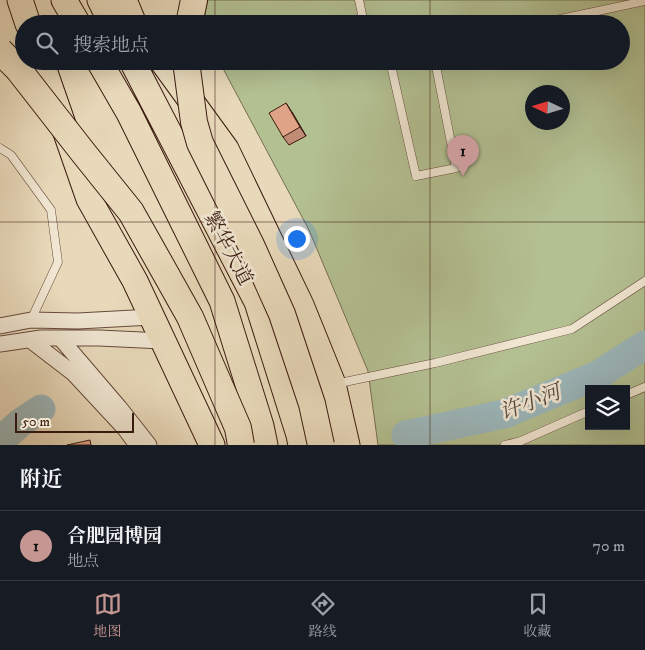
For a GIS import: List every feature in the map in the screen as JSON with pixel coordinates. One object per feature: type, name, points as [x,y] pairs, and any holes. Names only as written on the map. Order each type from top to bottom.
[{"type":"highway","points":[[190,15],[194,0]]},
{"type":"highway","points":[[0,52],[15,66]]},
{"type":"highway","points":[[19,70],[131,212],[190,317],[238,428],[241,445]]},
{"type":"highway","points":[[187,70],[194,122],[200,143],[282,314],[312,404],[322,445]]},
{"type":"main road","points":[[20,0],[25,15]]},
{"type":"main road","points":[[64,0],[73,15]]},
{"type":"main road","points":[[100,0],[108,15]]},
{"type":"main road","points":[[124,0],[130,15]]},
{"type":"main road","points":[[44,70],[89,199],[135,281],[212,445]]},
{"type":"main road","name":"繁华大道","points":[[104,70],[129,113],[222,301],[265,445]]},
{"type":"main road","name":"繁华大道","points":[[137,70],[257,302],[301,445]]},
{"type":"main road","points":[[169,70],[226,149],[301,305],[333,384],[347,445]]},
{"type":"street","points":[[0,326],[32,320],[78,322],[152,317]]},
{"type":"street","points":[[0,344],[41,338],[163,341]]},
{"type":"street","points":[[60,338],[150,445]]},
{"type":"street","points":[[30,340],[73,373],[125,429],[137,445]]},
{"type":"lane","points":[[359,0],[362,15]]},
{"type":"lane","points":[[578,15],[641,1]]},
{"type":"lane","points":[[392,70],[416,176],[456,168],[437,70]]},
{"type":"lane","points":[[0,148],[11,155],[51,210],[58,262],[32,320]]},
{"type":"lane","points":[[333,384],[435,363],[572,329],[645,281]]},
{"type":"lane","points":[[630,393],[645,387]]},
{"type":"lane","points":[[504,445],[521,441],[585,413]]},
{"type":"green space","points":[[208,0],[645,0],[645,445],[378,445],[368,371],[309,230],[224,70],[630,70],[630,15],[205,15]]},
{"type":"building","points":[[286,103],[300,127],[283,137],[269,113]]},
{"type":"building","points":[[90,440],[91,445],[67,445]]},
{"type":"waterway","name":"许小河","points":[[406,435],[504,414],[598,375],[645,345]]},
{"type":"waterway","name":"许小河","points":[[0,441],[20,423],[41,409]]},
{"type":"place","name":"合肥园博园","points":[[463,176]]}]
